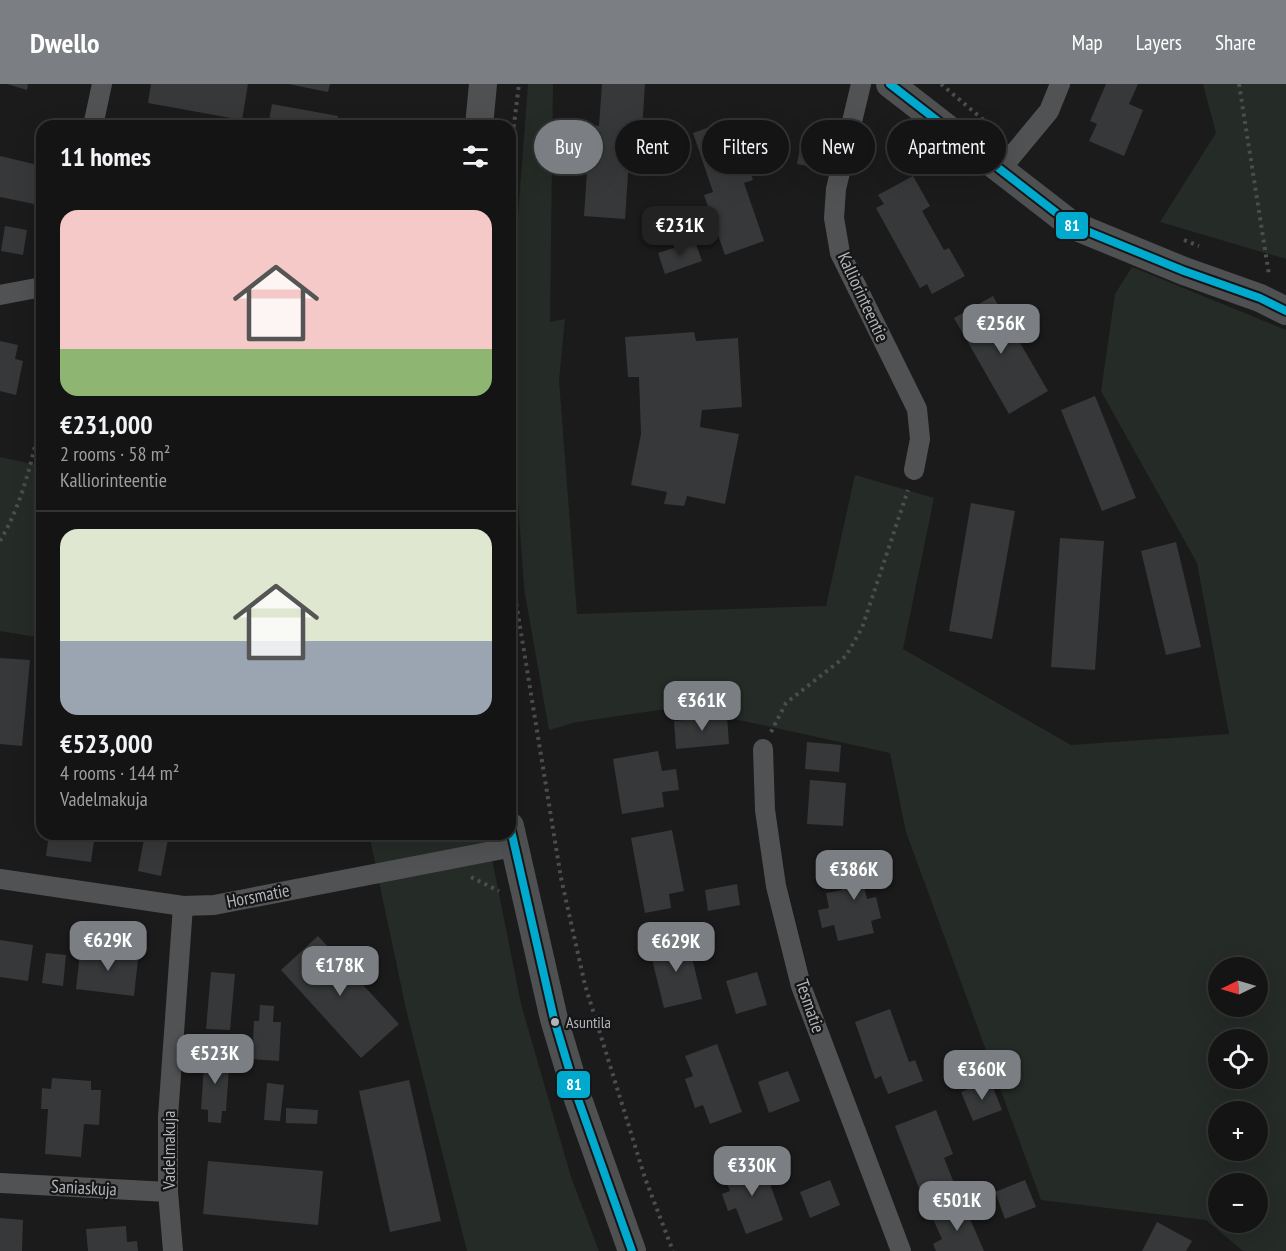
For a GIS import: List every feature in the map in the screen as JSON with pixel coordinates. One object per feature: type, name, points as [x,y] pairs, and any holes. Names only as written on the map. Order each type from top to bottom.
[{"type":"street","points":[[94,120],[102,84]]},
{"type":"street","points":[[480,120],[483,84]]},
{"type":"street","name":"Kalliorinteentie","points":[[861,84],[836,189],[834,218],[840,253],[917,409],[920,439],[914,470]]},
{"type":"street","points":[[890,84],[936,120]]},
{"type":"street","points":[[1006,163],[1049,111],[1060,84]]},
{"type":"street","points":[[1005,174],[1072,225],[1184,271],[1260,298],[1286,311]]},
{"type":"street","points":[[0,295],[36,288]]},
{"type":"street","name":"Tesmatie","points":[[763,749],[765,810],[776,886],[801,986],[901,1251]]},
{"type":"street","name":"Horsmatie","points":[[0,879],[183,906],[214,905],[499,840]]},
{"type":"street","points":[[513,840],[554,1019],[578,1099],[632,1251]]},
{"type":"street","name":"Vadelmakuja","points":[[173,1251],[168,1192],[168,1117],[183,906]]},
{"type":"street","name":"Saniaskuja","points":[[0,1183],[168,1192]]},
{"type":"path","points":[[515,120],[519,84]]},
{"type":"path","points":[[941,84],[1018,148]]},
{"type":"path","points":[[1239,84],[1269,276]]},
{"type":"path","points":[[1177,238],[1210,251]]},
{"type":"path","points":[[1262,272],[1278,278]]},
{"type":"path","points":[[0,541],[13,519],[27,481],[36,442]]},
{"type":"path","points":[[763,749],[786,703],[846,656],[862,628],[914,470]]},
{"type":"path","points":[[516,602],[557,855],[585,986],[645,1178],[673,1251]]},
{"type":"shaded area","points":[[528,84],[553,84],[553,120],[534,120],[534,174],[552,174],[550,322],[565,319],[559,380],[577,614],[826,606],[855,475],[934,498],[903,649],[1071,745],[1229,734],[1197,563],[1101,391],[1115,294],[1132,267],[1286,330],[1286,1251],[1243,1251],[1222,1233],[1268,1233],[1268,1173],[1208,1173],[1208,1222],[1041,1200],[906,832],[890,753],[680,707],[577,722],[549,730],[524,588],[516,474],[516,241]]},
{"type":"shaded area","points":[[1203,84],[1286,84],[1286,259],[1160,222],[1216,133]]},
{"type":"shaded area","points":[[0,457],[36,465],[36,637],[0,631]]},
{"type":"shaded area","points":[[370,840],[488,840],[521,1004],[571,1177],[599,1251],[467,1251],[406,1009]]},
{"type":"building","points":[[7,84],[28,84],[27,90]]},
{"type":"building","points":[[151,84],[248,84],[242,120],[148,103]]},
{"type":"building","points":[[288,84],[330,84],[328,92]]},
{"type":"building","points":[[602,84],[645,84],[643,120],[615,120],[615,174],[628,174],[625,219],[584,216],[587,174],[603,174],[603,120],[599,120]]},
{"type":"building","points":[[1106,84],[1138,84],[1129,104],[1143,110],[1124,156],[1089,141],[1097,124],[1090,121]]},
{"type":"building","points":[[272,104],[338,116],[337,120],[269,120]]},
{"type":"building","points":[[702,130],[702,160],[693,133]]},
{"type":"building","points":[[800,149],[801,149],[801,165],[797,164]]},
{"type":"building","points":[[0,156],[36,165],[34,204],[0,197]]},
{"type":"building","points":[[707,174],[751,174],[753,180],[744,183],[764,241],[725,255],[704,195],[713,192]]},
{"type":"building","points":[[913,176],[930,206],[922,211],[944,250],[949,248],[965,276],[932,294],[927,284],[920,288],[876,208],[884,204],[878,195]]},
{"type":"building","points":[[5,226],[27,230],[23,255],[1,251]]},
{"type":"building","points":[[695,241],[702,261],[665,274],[658,253]]},
{"type":"building","points":[[993,296],[1048,391],[1009,414],[954,318]]},
{"type":"building","points":[[694,332],[696,341],[738,338],[742,407],[702,410],[700,427],[739,434],[725,504],[687,496],[684,506],[664,504],[667,492],[631,485],[641,434],[639,377],[628,377],[625,337]]},
{"type":"building","points":[[0,341],[18,345],[15,359],[23,361],[16,395],[0,391]]},
{"type":"building","points":[[1095,396],[1136,498],[1102,511],[1061,410]]},
{"type":"building","points":[[971,503],[1015,511],[992,639],[949,631]]},
{"type":"building","points":[[1060,538],[1104,541],[1095,670],[1051,667]]},
{"type":"building","points":[[1176,542],[1201,647],[1166,655],[1141,551]]},
{"type":"building","points":[[0,658],[30,660],[22,746],[0,744]]},
{"type":"building","points":[[727,716],[729,744],[676,749],[674,721]]},
{"type":"building","points":[[807,742],[841,745],[839,772],[805,769]]},
{"type":"building","points":[[658,751],[662,771],[676,769],[679,790],[662,792],[664,807],[622,814],[613,759]]},
{"type":"building","points":[[810,780],[846,783],[843,826],[807,824]]},
{"type":"building","points":[[672,830],[684,891],[669,894],[671,908],[645,913],[631,838]]},
{"type":"building","points":[[48,840],[94,840],[91,862],[46,856]]},
{"type":"building","points":[[144,840],[168,840],[161,876],[138,871]]},
{"type":"building","points":[[881,859],[887,880],[864,886],[867,899],[876,897],[881,918],[871,921],[874,933],[838,941],[834,925],[822,928],[818,910],[829,908],[826,893],[842,890],[837,869]]},
{"type":"building","points":[[737,884],[740,905],[708,911],[705,890]]},
{"type":"building","points":[[318,936],[399,1024],[361,1058],[281,970]]},
{"type":"building","points":[[687,937],[702,999],[664,1008],[649,947]]},
{"type":"building","points":[[0,940],[33,945],[28,981],[0,977]]},
{"type":"building","points":[[108,945],[127,947],[126,958],[138,959],[134,996],[76,989],[80,952],[107,956]]},
{"type":"building","points":[[46,953],[66,955],[63,986],[42,983]]},
{"type":"building","points":[[211,972],[235,974],[230,1030],[206,1029]]},
{"type":"building","points":[[757,972],[767,1005],[736,1014],[726,981]]},
{"type":"building","points":[[260,1005],[274,1006],[273,1022],[281,1022],[279,1061],[252,1059],[254,1021],[259,1021]]},
{"type":"building","points":[[890,1009],[909,1062],[915,1060],[923,1081],[888,1094],[881,1076],[875,1079],[855,1022]]},
{"type":"building","points":[[717,1044],[742,1112],[710,1124],[703,1105],[695,1108],[685,1079],[693,1076],[685,1056]]},
{"type":"building","points":[[205,1052],[230,1053],[226,1111],[222,1111],[221,1123],[208,1122],[208,1110],[201,1109]]},
{"type":"building","points":[[788,1071],[800,1101],[769,1113],[758,1082]]},
{"type":"building","points":[[52,1078],[91,1081],[91,1090],[101,1090],[99,1125],[84,1124],[81,1157],[45,1154],[48,1109],[41,1109],[42,1088],[51,1089]]},
{"type":"building","points":[[409,1080],[441,1221],[390,1232],[359,1091]]},
{"type":"building","points":[[990,1080],[1002,1110],[973,1121],[961,1092]]},
{"type":"building","points":[[267,1083],[284,1085],[280,1121],[264,1120]]},
{"type":"building","points":[[286,1108],[318,1110],[317,1124],[286,1123]]},
{"type":"building","points":[[936,1110],[953,1154],[944,1158],[954,1183],[922,1196],[895,1126]]},
{"type":"building","points":[[761,1159],[783,1220],[746,1234],[736,1208],[728,1211],[722,1194],[730,1191],[723,1173]]},
{"type":"building","points":[[208,1161],[323,1171],[318,1225],[203,1214]]},
{"type":"building","points":[[830,1180],[840,1205],[810,1218],[800,1192]]},
{"type":"building","points":[[1025,1180],[1036,1207],[1005,1219],[995,1192]]},
{"type":"building","points":[[964,1205],[984,1251],[936,1251],[933,1244],[942,1239],[933,1219]]},
{"type":"building","points":[[0,1218],[23,1220],[22,1251],[0,1251]]},
{"type":"building","points":[[1157,1222],[1192,1241],[1186,1251],[1142,1251]]},
{"type":"building","points":[[126,1226],[127,1242],[137,1241],[138,1251],[88,1251],[86,1229]]},
{"type":"transit line","name":"81","points":[[890,84],[1072,225],[1184,271],[1260,298],[1286,311]]},
{"type":"transit line","name":"81","points":[[513,840],[554,1019],[578,1099],[632,1251]]},
{"type":"place","name":"Asuntila","points":[[555,1022]]}]
